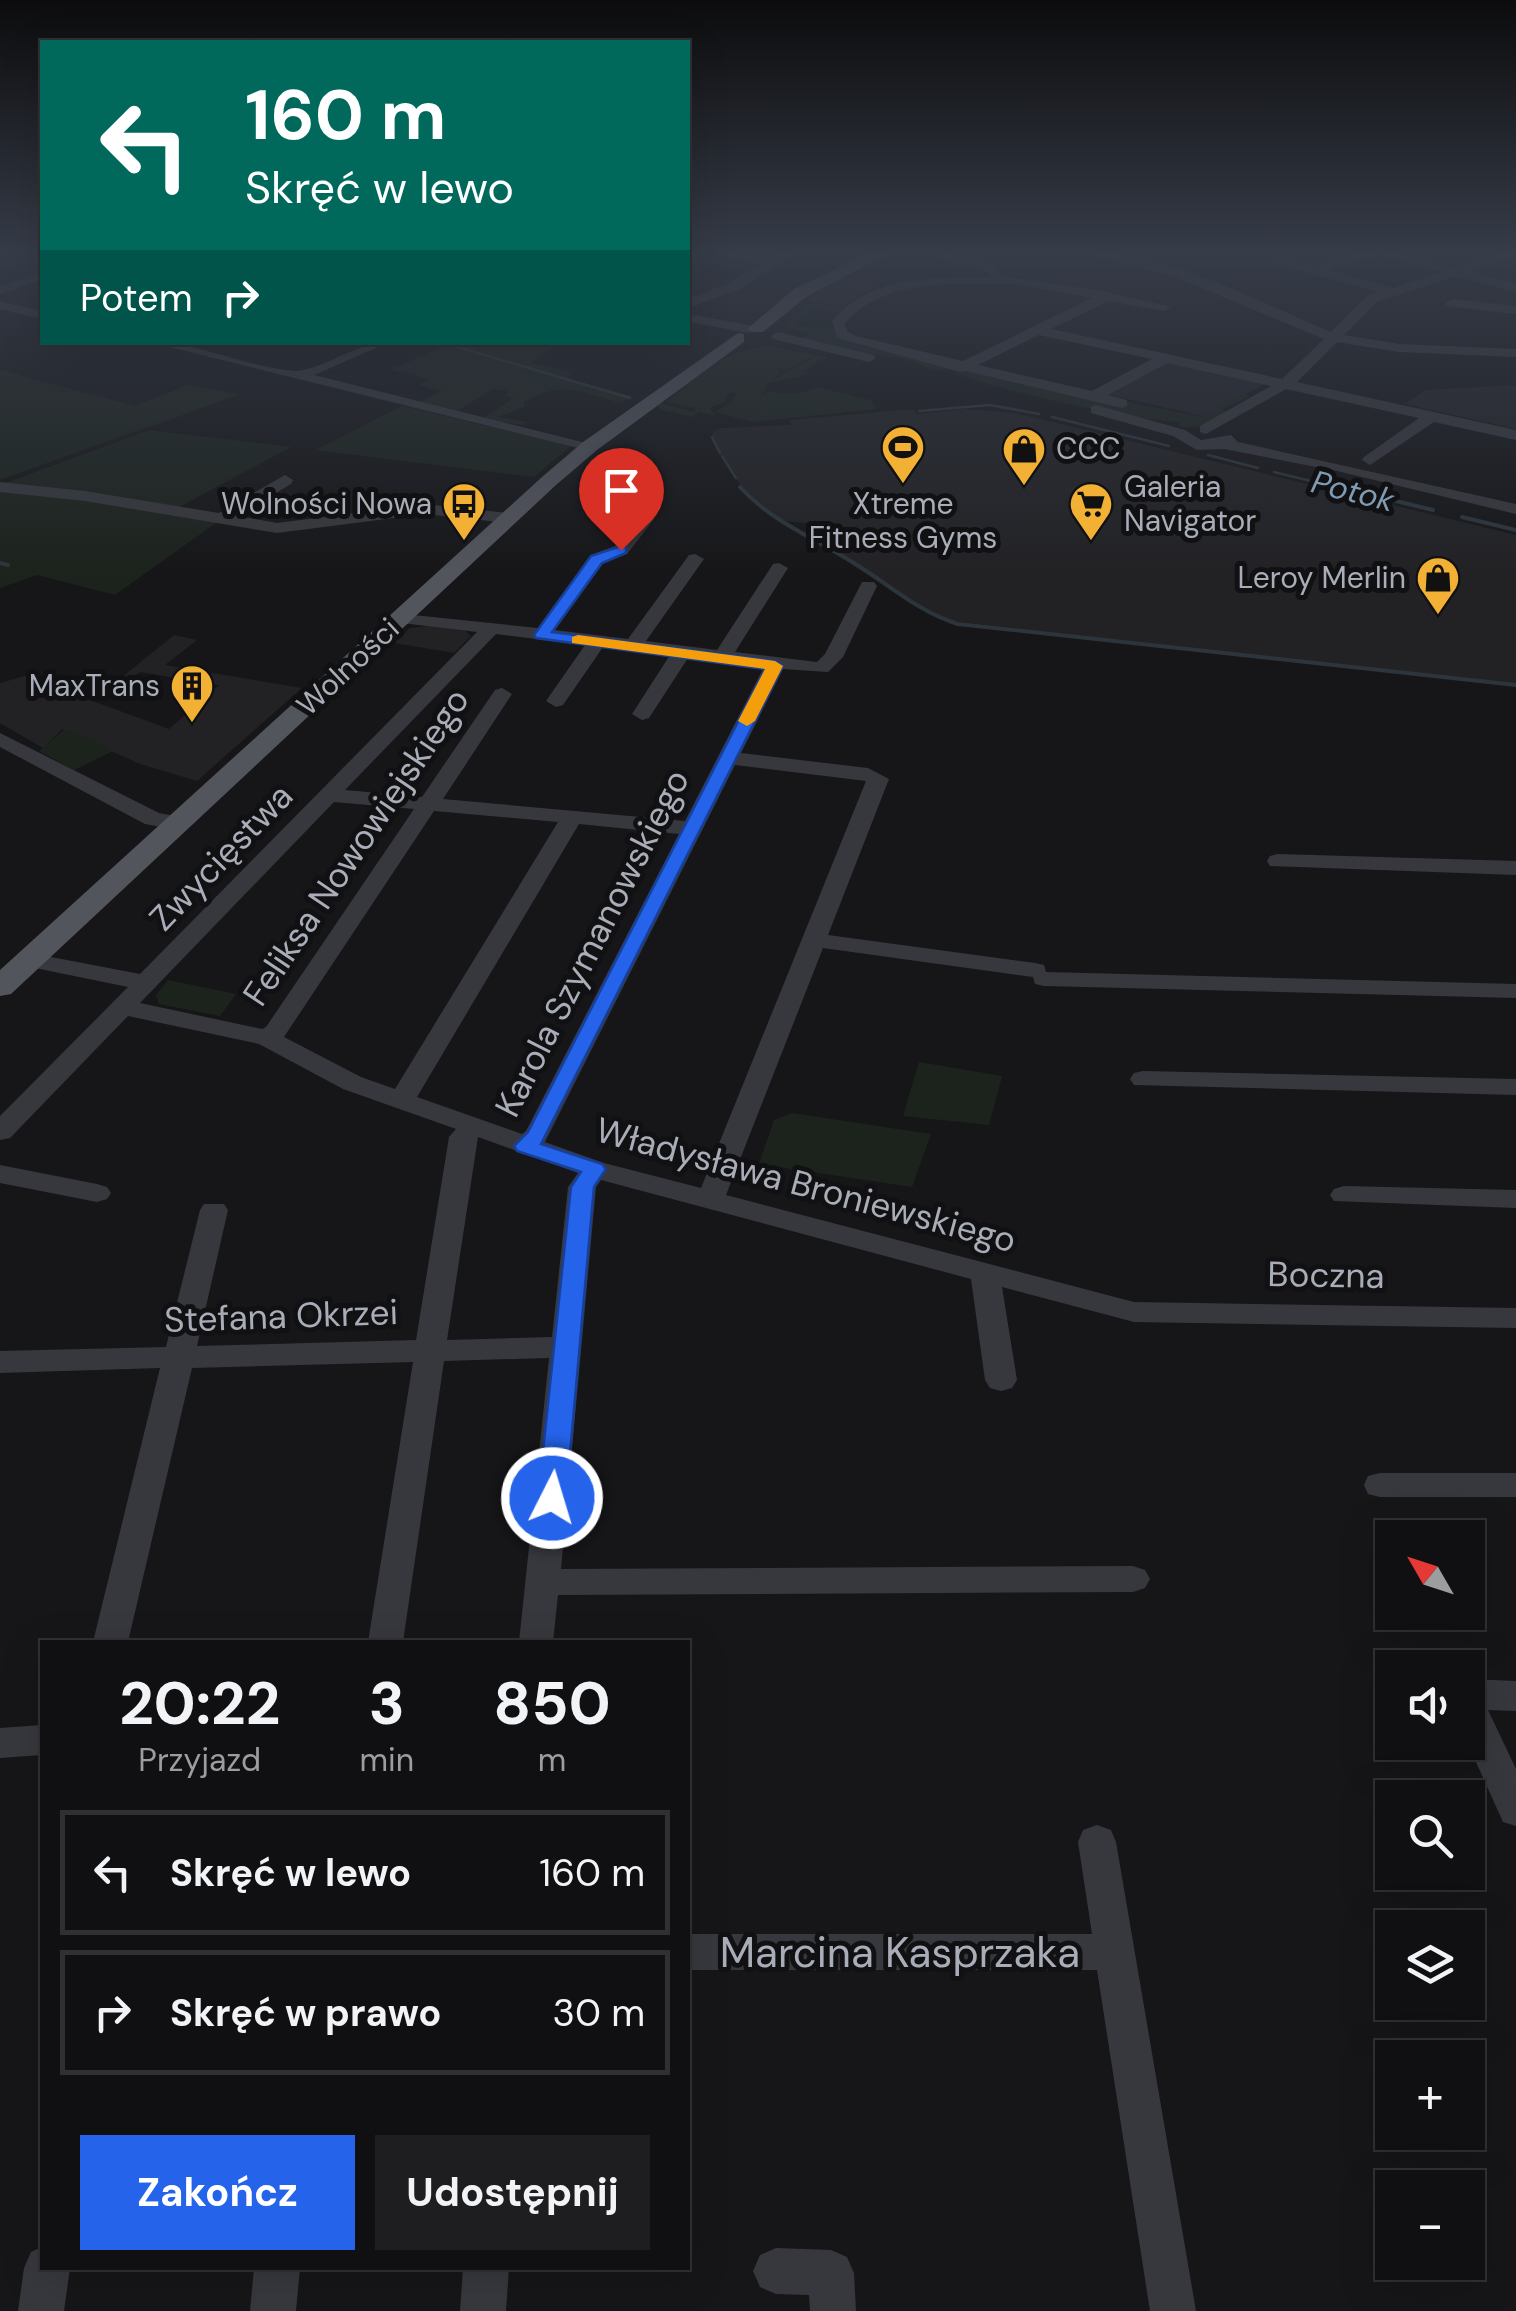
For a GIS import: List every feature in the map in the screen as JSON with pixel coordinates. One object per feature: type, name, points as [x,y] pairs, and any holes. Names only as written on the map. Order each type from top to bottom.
[{"type":"main road","name":"Wolności","points":[[11,973],[590,446],[713,360]]},
{"type":"street","points":[[227,360],[590,446]]},
{"type":"street","points":[[296,377],[339,360]]},
{"type":"street","points":[[875,360],[1148,423],[1213,433],[1288,456],[1515,504]]},
{"type":"street","points":[[938,360],[1122,403]]},
{"type":"street","points":[[945,375],[977,360]]},
{"type":"street","points":[[1095,396],[1161,360]]},
{"type":"street","points":[[1173,360],[1516,435]]},
{"type":"street","points":[[1213,433],[1284,384],[1309,360]]},
{"type":"street","points":[[1370,460],[1432,417]]},
{"type":"street","points":[[1251,433],[1370,460],[1515,504]]},
{"type":"street","points":[[222,519],[285,480]]},
{"type":"street","points":[[0,487],[292,528],[425,508],[508,518]]},
{"type":"street","points":[[542,635],[596,560],[621,550],[646,518]]},
{"type":"street","points":[[632,646],[695,559]]},
{"type":"street","points":[[721,658],[779,568]]},
{"type":"street","points":[[401,618],[786,667],[828,665],[868,586]]},
{"type":"street","name":"Zwycięstwa","points":[[0,1132],[490,629]]},
{"type":"street","points":[[556,701],[597,642]]},
{"type":"street","points":[[642,714],[681,653]]},
{"type":"street","name":"Karola Szymanowskiego","points":[[525,1146],[537,1135],[728,758],[786,667]]},
{"type":"street","name":"Feliksa Nowowiejskiego","points":[[267,1038],[276,1032],[502,694]]},
{"type":"street","points":[[5,747],[154,818],[178,823]]},
{"type":"street","points":[[711,1198],[878,779],[868,774],[728,758]]},
{"type":"street","points":[[332,794],[691,828]]},
{"type":"street","points":[[400,1102],[572,818]]},
{"type":"street","points":[[1278,861],[1516,868]]},
{"type":"street","points":[[814,940],[1039,974],[1516,991]]},
{"type":"street","points":[[11,973],[147,983]]},
{"type":"street","name":"Władysława Broniewskiego","points":[[124,1006],[267,1038],[352,1084],[594,1169],[1134,1312]]},
{"type":"street","points":[[1143,1079],[1516,1087]]},
{"type":"street","points":[[385,1640],[463,1138],[472,1128]]},
{"type":"street","points":[[536,1640],[582,1187],[594,1169]]},
{"type":"street","points":[[0,1174],[97,1193]]},
{"type":"street","points":[[1344,1195],[1516,1199]]},
{"type":"street","points":[[110,1640],[214,1210]]},
{"type":"street","points":[[985,1271],[1001,1380]]},
{"type":"street","name":"Boczna","points":[[1134,1312],[1516,1318]]},
{"type":"street","name":"Stefana Okrzei","points":[[0,1362],[565,1347]]},
{"type":"street","points":[[1380,1485],[1516,1486]]},
{"type":"street","points":[[544,1582],[1133,1579]]},
{"type":"street","points":[[1485,1695],[1516,1696]]},
{"type":"street","points":[[0,1742],[40,1740]]},
{"type":"street","points":[[1485,1742],[1516,1810]]},
{"type":"street","name":"Marcina Kasprzaka","points":[[1097,1842],[1173,2311]]},
{"type":"street","name":"Marcina Kasprzaka","points":[[690,1952],[1112,1952]]},
{"type":"street","points":[[41,2311],[47,2270]]},
{"type":"street","points":[[273,2311],[277,2270]]},
{"type":"street","points":[[482,2311],[486,2270]]},
{"type":"street","points":[[776,2270],[831,2273],[833,2311]]},
{"type":"shaded area","points":[[413,360],[535,360],[530,363],[573,372],[566,378],[633,396],[621,403],[580,391],[549,391],[499,417],[528,422],[523,425],[482,419],[514,398],[507,396],[507,391],[493,389],[457,411],[420,402],[441,391],[419,385],[430,379],[391,370]]},
{"type":"shaded area","points":[[806,360],[786,370],[775,367],[780,372],[773,380],[809,360],[819,360],[805,372],[811,374],[767,383],[758,397],[768,392],[798,394],[817,387],[870,400],[877,409],[752,422],[715,412],[734,401],[731,398],[736,396],[735,391],[728,394],[725,402],[709,408],[716,416],[699,412],[693,417],[656,405],[715,363]],"holes":[[[689,385],[666,402],[695,408],[695,412],[660,403]]]},
{"type":"shaded area","points":[[905,360],[955,367],[932,369]]},
{"type":"shaded area","points":[[1164,362],[1264,384],[1207,417],[1105,394]]},
{"type":"shaded area","points":[[962,369],[1203,417],[1242,394],[1250,396],[1223,409],[1209,423],[1185,427],[1011,390],[956,374]]},
{"type":"shaded area","points":[[0,370],[135,406],[188,385],[239,394],[285,377],[0,483],[175,417],[0,480]]},
{"type":"shaded area","points":[[1516,385],[1516,429],[1404,404],[1426,390]]},
{"type":"shaded area","points":[[402,406],[571,446],[534,477],[315,450]]},
{"type":"shaded area","points":[[913,409],[917,414],[966,409],[1015,413],[1516,535],[1516,685],[942,620],[914,606],[820,543],[831,525],[782,521],[748,497],[712,441],[713,431],[722,428],[791,425],[789,420]]},
{"type":"shaded area","points":[[149,430],[291,447],[172,511],[220,520],[115,595],[37,575],[0,588],[0,485]]},
{"type":"shaded area","points":[[410,628],[465,631],[471,636],[454,653],[394,643]]},
{"type":"shaded area","points":[[174,635],[197,640],[165,665],[302,688],[197,781],[140,764],[62,729],[43,748],[0,723],[0,683],[25,676],[169,729],[219,685],[140,672],[123,683],[116,682]]},
{"type":"shaded area","points":[[65,729],[113,751],[74,770],[39,751]]},
{"type":"shaded area","points":[[168,980],[236,994],[220,1016],[159,1004],[156,995]]},
{"type":"shaded area","points":[[919,1062],[1002,1076],[989,1125],[903,1116]]},
{"type":"shaded area","points":[[792,1113],[931,1134],[912,1187],[759,1164],[774,1120]]},
{"type":"waterway","name":"Potok","points":[[501,360],[630,398]]},
{"type":"waterway","name":"Potok","points":[[919,411],[990,405],[1039,414]]},
{"type":"waterway","name":"Potok","points":[[1052,417],[1169,446]]},
{"type":"waterway","points":[[712,437],[720,453]]},
{"type":"waterway","name":"Potok","points":[[1208,455],[1258,468]]},
{"type":"waterway","points":[[722,456],[736,478]]},
{"type":"waterway","name":"Potok","points":[[1274,472],[1323,484]]},
{"type":"waterway","name":"Potok","points":[[1313,481],[1433,510]]},
{"type":"waterway","points":[[740,487],[781,521],[918,606],[958,624],[1516,685]]},
{"type":"waterway","name":"Potok","points":[[1462,517],[1516,530]]},
{"type":"waterway","points":[[0,563],[8,565]]},
{"type":"slow traffic","points":[[578,640],[775,666],[747,721]]},
{"type":"place","name":"Xtreme Fitness Gyms","points":[[903,485]]},
{"type":"place","name":"CCC","points":[[1024,487]]},
{"type":"place","name":"Wolności Nowa","points":[[464,542]]},
{"type":"place","name":"Galeria Navigator","points":[[1091,542]]},
{"type":"place","name":"Leroy Merlin","points":[[1438,616]]},
{"type":"place","name":"MaxTrans","points":[[192,724]]},
{"type":"route","points":[[552,1498],[582,1187],[594,1169],[525,1146],[537,1135],[775,666],[542,635],[596,560],[621,550]]}]
